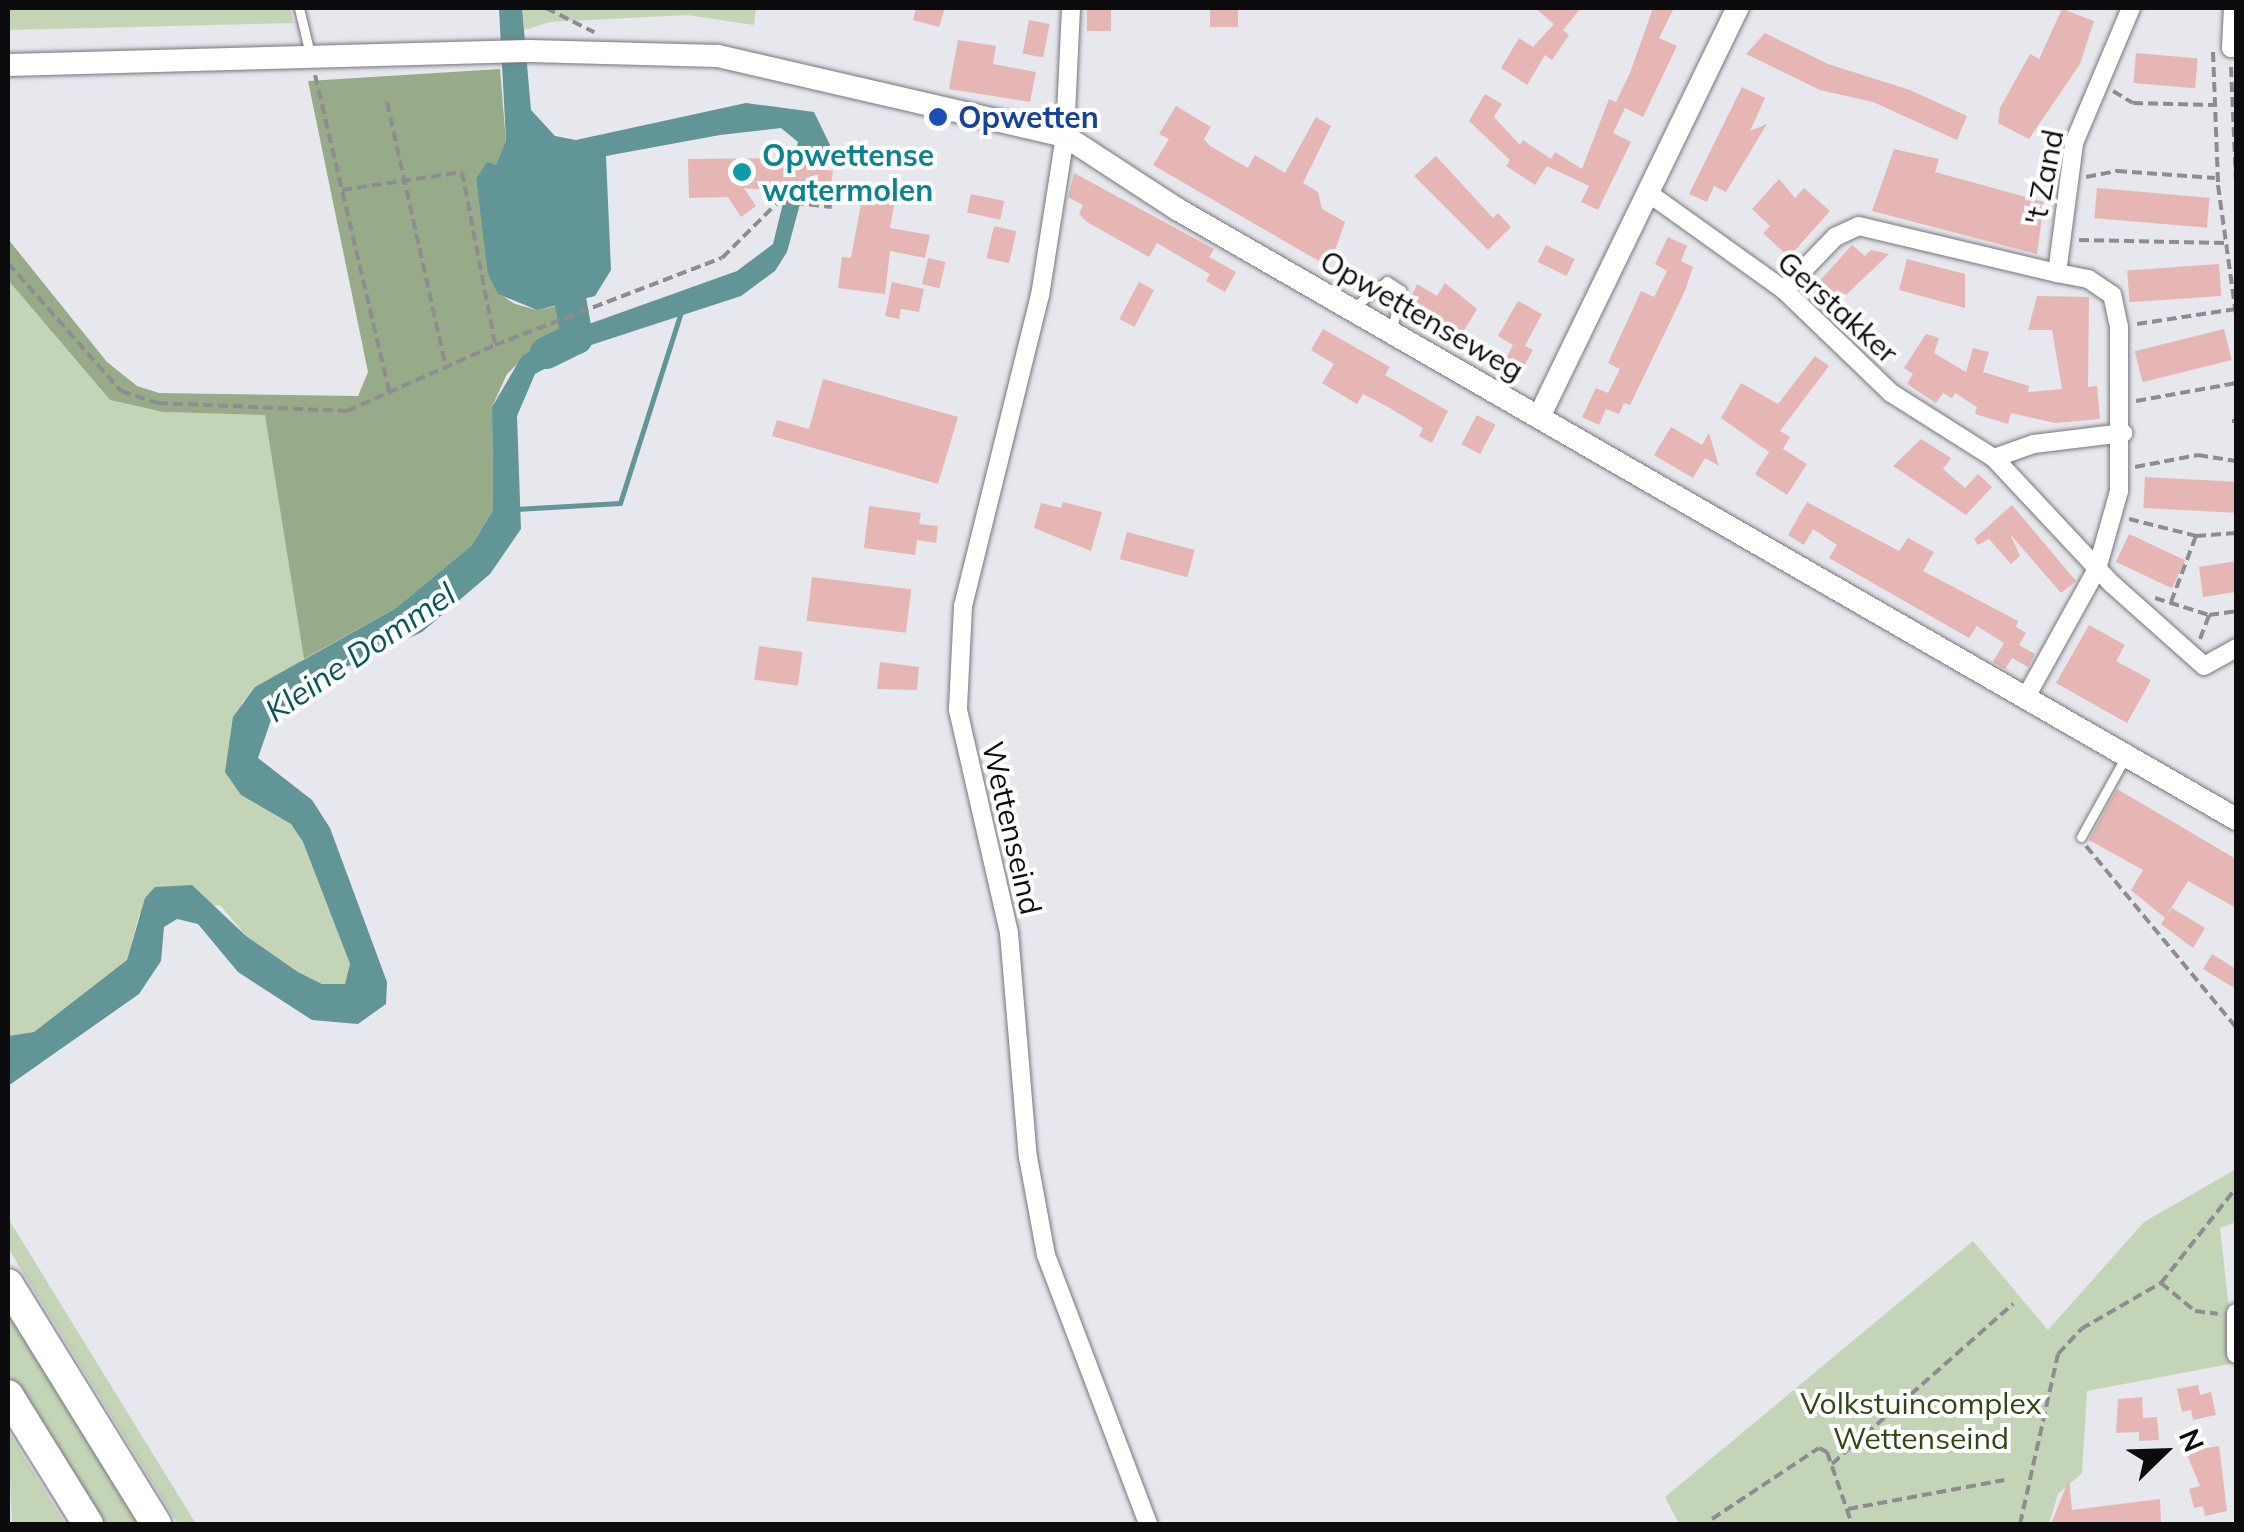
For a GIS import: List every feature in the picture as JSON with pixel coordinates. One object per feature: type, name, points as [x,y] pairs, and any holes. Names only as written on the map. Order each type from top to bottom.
[{"type":"main road","points":[[8,1284],[156,1524]]},
{"type":"main road","points":[[8,1395],[88,1524]]},
{"type":"street","name":"Wettenseind","points":[[1071,8],[1066,136],[1040,295],[962,606],[958,710],[1008,932],[1028,1157],[1046,1256],[1148,1524]]},
{"type":"street","points":[[1539,416],[1738,8]]},
{"type":"street","name":"'t Zand","points":[[2056,273],[2066,180],[2132,8]]},
{"type":"street","points":[[2227,47],[2233,8]]},
{"type":"street","name":"Opwettenseweg","points":[[8,65],[514,51],[718,56],[1066,136],[1351,309],[2236,819]]},
{"type":"street","name":"Gerstakker","points":[[1648,192],[1784,290],[1891,393],[1994,458],[2097,569],[2193,658]]},
{"type":"street","points":[[1784,290],[1835,237],[1858,226],[2106,287],[2119,327],[2121,472],[2114,514],[2097,569],[2026,697]]},
{"type":"street","points":[[1994,458],[2034,444],[2122,433]]},
{"type":"street","points":[[2193,658],[2204,666],[2236,648]]},
{"type":"street","points":[[2235,1314],[2236,1354]]},
{"type":"lane","points":[[299,8],[310,56]]},
{"type":"lane","points":[[1351,309],[1388,281],[1401,290],[1391,332]]},
{"type":"lane","points":[[2082,837],[2127,755]]},
{"type":"path","points":[[546,8],[607,38]]},
{"type":"path","points":[[2119,327],[2236,312],[2212,106],[2227,47]]},
{"type":"path","points":[[2227,47],[2236,182]]},
{"type":"path","points":[[310,56],[390,395]]},
{"type":"path","points":[[2101,82],[2133,103],[2212,106]]},
{"type":"path","points":[[388,102],[446,369]]},
{"type":"path","points":[[2066,180],[2116,171],[2218,178]]},
{"type":"path","points":[[342,190],[462,172],[495,345]]},
{"type":"path","points":[[8,263],[121,391],[158,404],[347,411],[495,345],[722,258],[758,218],[784,202],[832,207]]},
{"type":"path","points":[[2059,239],[2226,243]]},
{"type":"path","points":[[2121,403],[2236,383]]},
{"type":"path","points":[[2121,472],[2165,457],[2236,461]]},
{"type":"path","points":[[2114,514],[2196,536],[2236,533]]},
{"type":"path","points":[[2171,602],[2196,536]]},
{"type":"path","points":[[2153,597],[2209,615],[2236,611]]},
{"type":"path","points":[[2193,658],[2209,615]]},
{"type":"path","points":[[2082,837],[2236,1027]]},
{"type":"path","points":[[2020,1524],[2058,1354],[2081,1329],[2161,1283],[2236,1188]]},
{"type":"path","points":[[2161,1283],[2194,1311],[2235,1314]]},
{"type":"path","points":[[1832,1464],[2012,1304]]},
{"type":"path","points":[[1712,1519],[1819,1448],[1832,1464],[1852,1524]]},
{"type":"path","points":[[1848,1509],[2004,1480]]},
{"type":"green space","points":[[8,8],[290,8],[293,23],[8,30]]},
{"type":"green space","points":[[522,8],[756,8],[754,25],[687,15],[550,22],[524,30]]},
{"type":"green space","points":[[500,69],[506,142],[496,166],[476,179],[489,274],[498,293],[515,304],[537,310],[585,300],[589,324],[537,345],[507,374],[492,407],[493,510],[472,545],[396,608],[304,659],[265,415],[163,412],[110,400],[8,280],[8,239],[107,362],[137,386],[159,393],[358,396],[368,372],[308,81]]},
{"type":"green space","points":[[8,280],[110,400],[163,412],[266,415],[304,659],[242,702],[241,795],[291,824],[303,842],[350,964],[345,984],[322,984],[298,972],[246,936],[220,905],[139,915],[127,960],[34,1032],[8,1036]]},
{"type":"green space","name":"Volkstuincomplex Wettenseind","points":[[2236,1169],[2236,1222],[2220,1228],[2235,1363],[2087,1391],[2082,1473],[2058,1494],[2049,1524],[1679,1524],[1665,1497],[1973,1241],[2048,1330],[2144,1222]]},
{"type":"green space","points":[[8,1218],[196,1524],[178,1524],[8,1248]]},
{"type":"green space","points":[[8,1304],[144,1524],[99,1524],[8,1376]]},
{"type":"green space","points":[[8,1431],[65,1524],[12,1524]]},
{"type":"water","points":[[499,8],[522,8],[531,110],[555,136],[576,140],[746,103],[814,112],[830,145],[823,161],[810,167],[787,252],[775,271],[741,296],[585,347],[535,374],[517,416],[521,529],[490,574],[422,632],[305,686],[271,720],[258,758],[312,800],[330,828],[387,982],[386,1004],[358,1024],[312,1020],[238,972],[198,924],[177,919],[164,927],[161,961],[139,994],[8,1086],[8,1036],[34,1032],[127,960],[145,898],[155,887],[192,885],[246,936],[298,972],[322,984],[345,984],[350,964],[303,842],[291,824],[241,795],[225,772],[233,717],[255,687],[396,608],[472,545],[493,510],[492,407],[522,356],[561,334],[737,271],[773,244],[798,142],[781,128],[720,135],[606,156],[611,270],[595,296],[537,310],[498,294],[488,274],[476,179],[487,162],[496,165],[506,141]]},
{"type":"building","points":[[916,8],[945,8],[939,27],[913,20]]},
{"type":"building","points":[[1087,8],[1111,8],[1111,31],[1087,31]]},
{"type":"building","points":[[1210,8],[1238,8],[1238,27],[1210,27]]},
{"type":"building","points":[[1535,8],[1581,8],[1563,30],[1569,35],[1552,60],[1545,55],[1527,85],[1501,68],[1519,38],[1533,47],[1554,24]]},
{"type":"building","points":[[1653,8],[1674,8],[1659,38],[1677,46],[1643,117],[1625,108],[1613,133],[1631,142],[1598,210],[1581,202],[1589,186],[1547,166],[1535,185],[1506,166],[1510,160],[1469,121],[1485,94],[1502,104],[1494,117],[1520,145],[1523,140],[1551,159],[1555,152],[1582,169],[1609,99],[1616,102],[1630,73]]},
{"type":"building","points":[[2062,9],[2094,21],[2080,64],[2029,139],[1998,123],[2000,108],[2030,54],[2039,59]]},
{"type":"building","points":[[1029,20],[1050,24],[1043,57],[1023,53]]},
{"type":"building","points":[[1765,33],[1828,64],[1910,90],[1967,116],[1957,140],[1873,102],[1820,90],[1746,54]]},
{"type":"building","points":[[958,40],[996,46],[993,64],[1036,72],[1030,102],[949,89]]},
{"type":"building","points":[[2136,53],[2198,58],[2195,88],[2133,83]]},
{"type":"building","points":[[1742,87],[1765,98],[1750,131],[1767,124],[1726,192],[1714,186],[1707,202],[1689,194]]},
{"type":"building","points":[[1176,106],[1211,127],[1204,139],[1210,146],[1248,168],[1255,155],[1285,173],[1316,117],[1331,126],[1303,183],[1318,192],[1322,209],[1345,222],[1329,267],[1153,165],[1169,139],[1159,134]]},
{"type":"building","points":[[1894,149],[1939,159],[1935,172],[2044,202],[2037,254],[1872,211]]},
{"type":"building","points":[[1436,156],[1493,218],[1498,213],[1511,227],[1488,250],[1414,176]]},
{"type":"building","name":"Opwettense watermolen","points":[[796,158],[798,165],[833,171],[829,195],[744,188],[756,206],[741,217],[728,197],[689,198],[688,159]]},
{"type":"building","points":[[1074,173],[1214,249],[1209,257],[1236,272],[1225,292],[1206,281],[1210,274],[1157,243],[1149,257],[1087,222],[1079,214],[1083,205],[1068,197]]},
{"type":"building","points":[[1779,179],[1795,198],[1804,188],[1830,211],[1789,257],[1763,233],[1770,226],[1752,209]]},
{"type":"building","points":[[864,188],[896,194],[890,228],[930,235],[925,258],[890,251],[885,294],[838,288],[842,257],[851,258]]},
{"type":"building","points":[[2097,188],[2210,198],[2207,228],[2094,218]]},
{"type":"building","points":[[971,194],[1004,201],[1000,220],[967,213]]},
{"type":"building","points":[[994,226],[1016,231],[1009,263],[987,258]]},
{"type":"building","points":[[1668,237],[1687,246],[1681,261],[1693,267],[1685,291],[1630,405],[1624,403],[1619,414],[1606,409],[1599,425],[1582,417],[1596,388],[1608,393],[1620,369],[1608,363],[1641,291],[1654,297],[1667,271],[1655,264]]},
{"type":"building","points":[[1546,245],[1575,259],[1566,276],[1538,262]]},
{"type":"building","points":[[1852,245],[1865,256],[1871,250],[1889,254],[1827,313],[1807,295]]},
{"type":"building","points":[[928,258],[946,262],[939,288],[922,284]]},
{"type":"building","points":[[1907,259],[1965,274],[1965,308],[1899,290]]},
{"type":"building","points":[[2219,264],[2221,296],[2129,302],[2127,270]]},
{"type":"building","points":[[892,282],[924,289],[919,312],[901,309],[899,319],[885,316]]},
{"type":"building","points":[[1139,282],[1154,290],[1134,327],[1119,319]]},
{"type":"building","points":[[1445,283],[1477,309],[1456,344],[1404,314],[1417,284],[1437,296]]},
{"type":"building","points":[[2037,296],[2089,297],[2088,387],[2097,386],[2100,419],[2055,423],[2011,413],[2008,424],[1975,414],[1977,407],[1955,393],[1952,398],[1943,393],[1936,403],[1907,384],[1913,374],[1904,368],[1926,334],[1939,338],[1934,353],[1966,372],[1973,348],[1989,352],[1983,372],[2029,386],[2028,392],[2062,389],[2052,330],[2028,330]]},
{"type":"building","points":[[1518,301],[1542,314],[1525,346],[1533,350],[1515,382],[1499,372],[1513,345],[1498,336]]},
{"type":"building","points":[[1323,329],[1390,367],[1385,375],[1448,411],[1432,443],[1419,436],[1423,428],[1388,407],[1363,394],[1357,404],[1322,383],[1334,364],[1311,350]]},
{"type":"building","points":[[2224,329],[2232,360],[2142,382],[2135,351]]},
{"type":"building","points":[[1815,356],[1829,366],[1780,431],[1790,437],[1783,449],[1807,464],[1787,495],[1755,474],[1769,452],[1721,418],[1741,383],[1778,404]]},
{"type":"building","points":[[823,379],[958,417],[938,484],[772,436],[777,420],[809,429]]},
{"type":"building","points":[[1477,415],[1496,425],[1480,454],[1462,444]]},
{"type":"building","points":[[1671,427],[1702,445],[1709,433],[1719,466],[1705,458],[1693,478],[1654,455]]},
{"type":"building","points":[[1921,439],[1951,458],[1943,469],[1965,488],[1978,474],[1992,487],[1966,515],[1893,466]]},
{"type":"building","points":[[2145,477],[2236,482],[2234,513],[2143,508]]},
{"type":"building","points":[[1063,502],[1102,512],[1091,551],[1034,528],[1041,503],[1061,508]]},
{"type":"building","points":[[1807,502],[1899,551],[1908,538],[1934,552],[1923,571],[2018,621],[2016,627],[2026,633],[2019,645],[2035,654],[2028,667],[2012,658],[2005,669],[1993,662],[2004,643],[1977,626],[1969,638],[1829,558],[1837,545],[1813,529],[1804,545],[1788,535]]},
{"type":"building","points":[[2012,505],[2076,581],[2061,593],[2010,534],[2020,556],[2011,564],[1989,539],[1978,545],[1974,539]]},
{"type":"building","points":[[869,506],[921,513],[919,524],[938,526],[936,543],[917,540],[915,555],[864,548]]},
{"type":"building","points":[[1127,532],[1195,550],[1187,577],[1120,559]]},
{"type":"building","points":[[2129,534],[2185,560],[2172,588],[2116,562]]},
{"type":"building","points":[[2236,561],[2236,592],[2203,597],[2199,567]]},
{"type":"building","points":[[812,577],[911,589],[906,633],[807,621]]},
{"type":"building","points":[[2089,625],[2125,645],[2116,661],[2151,680],[2127,723],[2056,683]]},
{"type":"building","points":[[759,646],[803,652],[798,686],[754,680]]},
{"type":"building","points":[[880,662],[919,667],[917,690],[877,689]]},
{"type":"building","points":[[2117,789],[2236,859],[2236,908],[2188,881],[2165,918],[2131,890],[2143,870],[2089,840]]},
{"type":"building","points":[[2172,908],[2205,928],[2193,948],[2161,924]]},
{"type":"building","points":[[2212,954],[2236,969],[2236,989],[2203,969]]},
{"type":"building","points":[[2198,1385],[2200,1395],[2211,1392],[2216,1415],[2193,1420],[2191,1410],[2182,1412],[2177,1389]]},
{"type":"building","points":[[2142,1397],[2143,1418],[2157,1417],[2159,1440],[2139,1441],[2139,1432],[2116,1433],[2118,1399]]},
{"type":"building","points":[[2205,1439],[2207,1448],[2219,1446],[2227,1511],[2205,1516],[2203,1506],[2194,1508],[2189,1489],[2200,1486],[2182,1443]]},
{"type":"building","points":[[2069,1479],[2072,1510],[2160,1499],[2161,1522],[2051,1524]]},
{"type":"waterway","name":"Kleine Dommel","points":[[546,353],[577,338],[564,264]]},
{"type":"waterway","points":[[516,509],[620,503],[681,312]]},
{"type":"place","name":"Opwetten","points":[[938,117]]},
{"type":"place","name":"Opwettense watermolen","points":[[742,172]]}]
